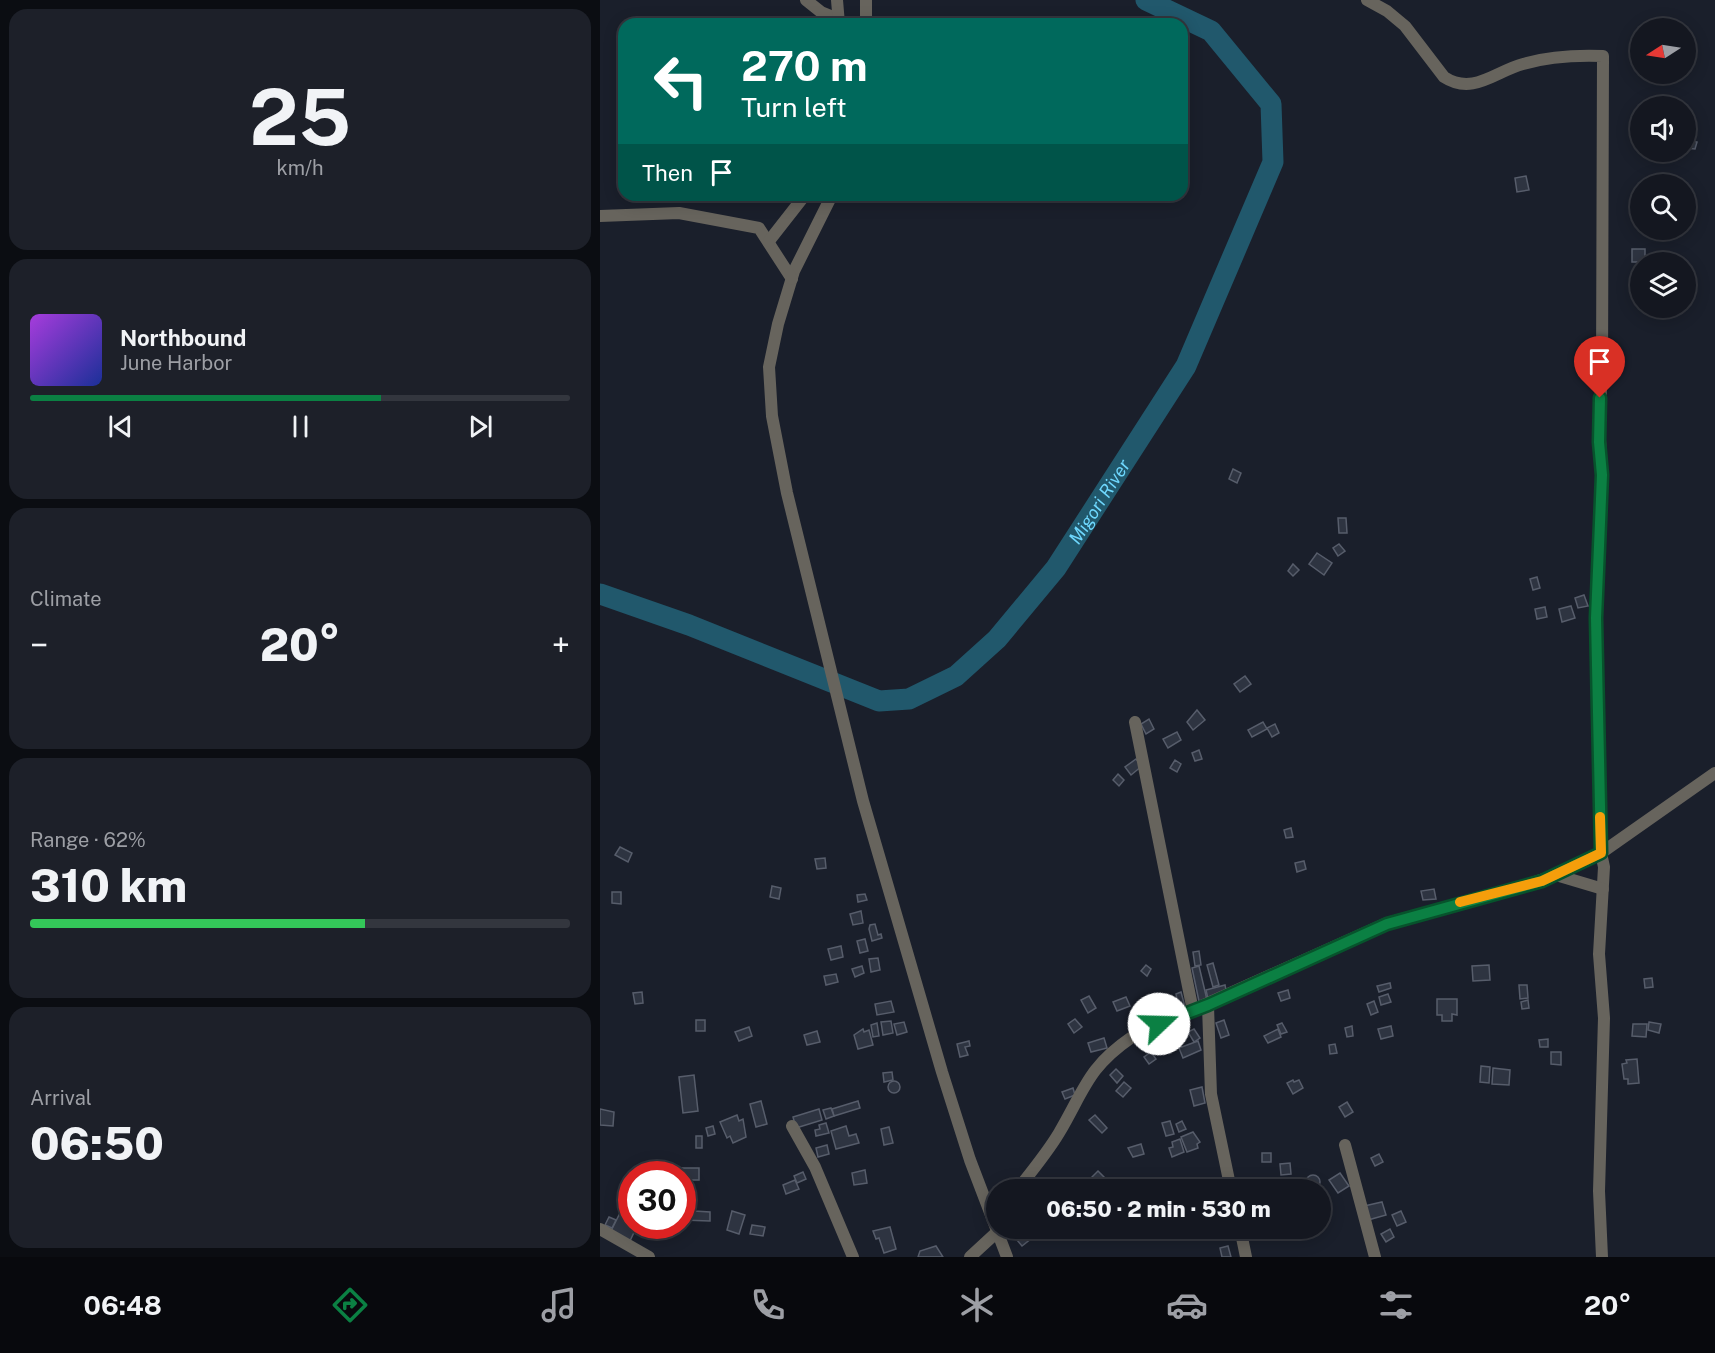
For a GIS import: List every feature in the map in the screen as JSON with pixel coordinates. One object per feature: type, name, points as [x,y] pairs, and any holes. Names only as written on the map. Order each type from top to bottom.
[{"type":"street","points":[[806,0],[833,18]]},
{"type":"street","points":[[837,0],[839,18]]},
{"type":"street","points":[[866,0],[866,18]]},
{"type":"street","points":[[1367,0],[1395,17],[1444,77],[1454,83],[1475,84],[1524,64],[1562,56],[1603,56],[1605,97],[1602,375],[1599,421],[1602,475],[1596,618],[1603,889],[1599,954],[1604,1018],[1599,1191],[1602,1257]]},
{"type":"street","points":[[769,242],[801,201]]},
{"type":"street","points":[[829,201],[792,279],[769,367],[772,416],[787,493],[846,733],[942,1072],[986,1200]]},
{"type":"street","points":[[600,216],[679,213],[759,228],[792,279]]},
{"type":"street","points":[[1135,722],[1193,1011]]},
{"type":"street","points":[[1026,1179],[1051,1146],[1081,1089],[1097,1066],[1132,1037],[1387,924],[1542,881],[1556,875],[1601,853],[1715,773]]},
{"type":"street","points":[[1556,875],[1603,889]]},
{"type":"street","points":[[1208,1005],[1211,1094],[1229,1179]]},
{"type":"street","points":[[792,1126],[815,1167],[852,1257]]},
{"type":"street","points":[[1345,1145],[1375,1257]]},
{"type":"street","points":[[600,1229],[649,1257]]},
{"type":"street","points":[[970,1257],[986,1237]]},
{"type":"street","points":[[1000,1239],[1007,1257]]},
{"type":"street","points":[[1242,1239],[1246,1257]]},
{"type":"building","points":[[1526,176],[1529,190],[1517,192],[1515,178]]},
{"type":"building","points":[[1632,249],[1645,249],[1645,252],[1632,252]]},
{"type":"building","points":[[1233,469],[1241,473],[1237,483],[1229,479]]},
{"type":"building","points":[[1338,518],[1346,518],[1347,533],[1339,533]]},
{"type":"building","points":[[1339,544],[1345,551],[1338,556],[1333,548]]},
{"type":"building","points":[[1317,553],[1332,563],[1324,575],[1309,564]]},
{"type":"building","points":[[1293,564],[1299,570],[1293,576],[1288,571]]},
{"type":"building","points":[[1537,577],[1540,588],[1533,590],[1530,579]]},
{"type":"building","points":[[1584,595],[1588,606],[1578,608],[1575,598]]},
{"type":"building","points":[[1571,606],[1575,618],[1562,622],[1559,609]]},
{"type":"building","points":[[1545,607],[1547,617],[1537,619],[1535,609]]},
{"type":"building","points":[[1245,676],[1251,684],[1240,692],[1234,684]]},
{"type":"building","points":[[1197,710],[1205,720],[1193,730],[1187,722]]},
{"type":"building","points":[[1149,719],[1154,729],[1146,734],[1141,724]]},
{"type":"building","points":[[1263,722],[1267,729],[1252,737],[1248,730]]},
{"type":"building","points":[[1275,724],[1279,733],[1272,737],[1267,728]]},
{"type":"building","points":[[1177,732],[1181,740],[1168,748],[1163,739]]},
{"type":"building","points":[[1199,750],[1202,759],[1195,761],[1192,753]]},
{"type":"building","points":[[1136,759],[1142,766],[1131,775],[1125,767]]},
{"type":"building","points":[[1175,760],[1181,764],[1177,772],[1170,768]]},
{"type":"building","points":[[1118,774],[1124,780],[1119,786],[1113,780]]},
{"type":"building","points":[[1291,828],[1293,837],[1286,838],[1284,830]]},
{"type":"building","points":[[620,847],[632,853],[628,862],[615,855]]},
{"type":"building","points":[[825,858],[826,868],[817,869],[815,859]]},
{"type":"building","points":[[1304,861],[1306,869],[1297,872],[1295,863]]},
{"type":"building","points":[[772,886],[781,888],[779,899],[770,897]]},
{"type":"building","points":[[1434,889],[1436,899],[1423,900],[1421,891]]},
{"type":"building","points":[[612,892],[621,892],[621,904],[612,903]]},
{"type":"building","points":[[865,894],[867,900],[858,902],[857,895]]},
{"type":"building","points":[[861,911],[863,923],[853,925],[850,914]]},
{"type":"building","points":[[875,924],[878,935],[881,934],[882,938],[872,941],[869,929],[870,925]]},
{"type":"building","points":[[865,939],[868,951],[860,953],[857,941]]},
{"type":"building","points":[[841,946],[843,957],[831,960],[828,949]]},
{"type":"building","points":[[1199,951],[1201,965],[1195,966],[1193,952]]},
{"type":"building","points":[[878,958],[880,970],[871,972],[869,959]]},
{"type":"building","points":[[1213,963],[1219,985],[1213,987],[1207,965]]},
{"type":"building","points":[[1146,965],[1151,969],[1147,976],[1141,971]]},
{"type":"building","points":[[1489,965],[1490,980],[1473,981],[1472,966]]},
{"type":"building","points":[[862,966],[864,973],[855,977],[852,969]]},
{"type":"building","points":[[1199,966],[1208,1004],[1200,1006],[1192,968]]},
{"type":"building","points":[[836,974],[838,982],[826,985],[824,976]]},
{"type":"building","points":[[1652,978],[1653,987],[1645,988],[1644,979]]},
{"type":"building","points":[[1390,983],[1391,988],[1379,992],[1377,986]]},
{"type":"building","points":[[1225,985],[1227,995],[1208,999],[1206,990]]},
{"type":"building","points":[[1519,985],[1527,985],[1528,998],[1520,999]]},
{"type":"building","points":[[1288,990],[1290,998],[1281,1001],[1278,993]]},
{"type":"building","points":[[642,992],[643,1003],[635,1004],[633,993]]},
{"type":"building","points":[[1181,992],[1185,1007],[1173,1010],[1170,1000],[1177,999],[1176,994]]},
{"type":"building","points":[[1157,993],[1159,1005],[1151,1007],[1149,995]]},
{"type":"building","points":[[1388,994],[1391,1002],[1381,1005],[1379,997]]},
{"type":"building","points":[[1089,996],[1096,1008],[1088,1013],[1081,1000]]},
{"type":"building","points":[[1126,997],[1130,1006],[1117,1011],[1113,1002]]},
{"type":"building","points":[[1437,999],[1457,999],[1457,1015],[1452,1014],[1452,1021],[1442,1021],[1442,1015],[1437,1015]]},
{"type":"building","points":[[1528,1000],[1529,1008],[1522,1009],[1521,1002]]},
{"type":"building","points":[[891,1001],[894,1012],[877,1015],[875,1004]]},
{"type":"building","points":[[1374,1001],[1378,1012],[1371,1015],[1367,1004]]},
{"type":"building","points":[[1075,1019],[1082,1027],[1074,1033],[1068,1024]]},
{"type":"building","points":[[696,1020],[705,1020],[705,1031],[696,1031]]},
{"type":"building","points":[[1224,1020],[1229,1035],[1221,1038],[1216,1023]]},
{"type":"building","points":[[891,1021],[893,1033],[883,1035],[881,1022]]},
{"type":"building","points":[[904,1022],[907,1032],[897,1035],[894,1024]]},
{"type":"building","points":[[1649,1022],[1661,1024],[1659,1033],[1648,1030]]},
{"type":"building","points":[[877,1023],[879,1036],[873,1037],[871,1025]]},
{"type":"building","points":[[1282,1023],[1287,1032],[1281,1034],[1277,1025]]},
{"type":"building","points":[[1633,1024],[1647,1024],[1646,1037],[1632,1036]]},
{"type":"building","points":[[1352,1026],[1353,1036],[1347,1037],[1345,1028]]},
{"type":"building","points":[[1391,1026],[1393,1036],[1381,1039],[1378,1029]]},
{"type":"building","points":[[749,1027],[752,1036],[739,1041],[735,1032]]},
{"type":"building","points":[[863,1029],[864,1032],[869,1030],[873,1045],[858,1049],[854,1035]]},
{"type":"building","points":[[1194,1029],[1200,1038],[1194,1042],[1188,1032]]},
{"type":"building","points":[[1278,1029],[1281,1037],[1268,1043],[1264,1036]]},
{"type":"building","points":[[817,1031],[820,1042],[807,1045],[804,1035]]},
{"type":"building","points":[[1104,1038],[1107,1048],[1091,1052],[1088,1043]]},
{"type":"building","points":[[1548,1039],[1548,1047],[1540,1047],[1539,1040]]},
{"type":"building","points":[[969,1041],[970,1046],[965,1047],[968,1055],[960,1057],[957,1044]]},
{"type":"building","points":[[1198,1041],[1201,1050],[1183,1058],[1179,1048]]},
{"type":"building","points":[[1335,1044],[1337,1053],[1330,1054],[1329,1045]]},
{"type":"building","points":[[1151,1052],[1156,1059],[1149,1064],[1144,1057]]},
{"type":"building","points":[[1551,1052],[1561,1052],[1561,1065],[1551,1064]]},
{"type":"building","points":[[1637,1059],[1639,1083],[1628,1084],[1628,1079],[1624,1079],[1622,1064],[1627,1063],[1626,1060]]},
{"type":"building","points":[[1481,1066],[1490,1067],[1489,1083],[1480,1082]]},
{"type":"building","points":[[1493,1068],[1510,1070],[1509,1085],[1492,1084]]},
{"type":"building","points":[[1116,1069],[1123,1076],[1117,1083],[1110,1075]]},
{"type":"building","points":[[892,1072],[893,1080],[884,1082],[883,1073]]},
{"type":"building","points":[[694,1075],[698,1111],[683,1113],[679,1077]]},
{"type":"building","points":[[1293,1080],[1294,1082],[1299,1080],[1303,1088],[1293,1094],[1287,1083]]},
{"type":"building","points":[[896,1081],[900,1087],[896,1093],[892,1093],[888,1085]]},
{"type":"building","points":[[1124,1082],[1131,1088],[1123,1097],[1116,1091]]},
{"type":"building","points":[[1202,1087],[1205,1103],[1194,1106],[1190,1090]]},
{"type":"building","points":[[1073,1088],[1075,1095],[1065,1099],[1062,1092]]},
{"type":"building","points":[[761,1101],[767,1124],[756,1127],[750,1104]]},
{"type":"building","points":[[858,1101],[860,1108],[834,1116],[832,1109]]},
{"type":"building","points":[[1347,1102],[1353,1112],[1345,1117],[1339,1107]]},
{"type":"building","points":[[831,1108],[834,1116],[826,1119],[823,1110]]},
{"type":"building","points":[[600,1109],[614,1112],[613,1126],[600,1125]]},
{"type":"building","points":[[819,1109],[822,1120],[796,1128],[793,1117]]},
{"type":"building","points":[[737,1115],[739,1121],[743,1119],[746,1137],[733,1143],[730,1136],[727,1138],[720,1122]]},
{"type":"building","points":[[1095,1115],[1107,1128],[1102,1133],[1089,1120]]},
{"type":"building","points":[[1170,1121],[1174,1134],[1166,1136],[1162,1123]]},
{"type":"building","points":[[1182,1121],[1186,1129],[1179,1132],[1176,1124]]},
{"type":"building","points":[[826,1123],[829,1133],[816,1136],[815,1130],[820,1129],[819,1125]]},
{"type":"building","points":[[713,1126],[715,1134],[708,1136],[706,1128]]},
{"type":"building","points":[[846,1126],[849,1136],[856,1134],[859,1143],[836,1149],[831,1131]]},
{"type":"building","points":[[889,1127],[893,1143],[884,1145],[881,1129]]},
{"type":"building","points":[[1193,1132],[1200,1142],[1197,1144],[1198,1148],[1187,1152],[1181,1137]]},
{"type":"building","points":[[696,1136],[702,1136],[702,1148],[696,1148]]},
{"type":"building","points":[[1180,1139],[1184,1152],[1172,1157],[1169,1148],[1173,1147],[1172,1142]]},
{"type":"building","points":[[1141,1144],[1144,1154],[1133,1157],[1128,1148]]},
{"type":"building","points":[[827,1145],[829,1154],[818,1157],[816,1148]]},
{"type":"building","points":[[1262,1153],[1271,1153],[1271,1162],[1262,1162]]},
{"type":"building","points":[[1379,1154],[1383,1162],[1375,1166],[1371,1158]]},
{"type":"building","points":[[1290,1163],[1291,1174],[1281,1175],[1280,1164]]},
{"type":"building","points":[[696,1168],[699,1168],[699,1180],[696,1180]]},
{"type":"building","points":[[865,1170],[867,1183],[854,1185],[852,1173]]},
{"type":"building","points":[[1098,1171],[1104,1177],[1102,1179],[1090,1179]]},
{"type":"building","points":[[803,1172],[806,1179],[797,1183],[794,1176]]},
{"type":"building","points":[[1340,1173],[1349,1186],[1338,1193],[1331,1179]]},
{"type":"building","points":[[1310,1175],[1320,1179],[1306,1179]]},
{"type":"building","points":[[795,1180],[799,1189],[786,1194],[783,1185]]},
{"type":"building","points":[[1382,1202],[1386,1215],[1368,1220],[1364,1206]]},
{"type":"building","points":[[696,1211],[710,1212],[710,1221],[696,1220]]},
{"type":"building","points":[[732,1211],[745,1215],[739,1234],[727,1230]]},
{"type":"building","points":[[1401,1211],[1406,1222],[1397,1226],[1392,1215]]},
{"type":"building","points":[[609,1217],[616,1220],[612,1228],[605,1225]]},
{"type":"building","points":[[618,1217],[618,1237],[610,1233]]},
{"type":"building","points":[[752,1225],[765,1227],[763,1236],[750,1234]]},
{"type":"building","points":[[890,1227],[896,1249],[884,1253],[879,1238],[876,1239],[873,1231]]},
{"type":"building","points":[[1390,1229],[1394,1237],[1386,1242],[1381,1234]]},
{"type":"building","points":[[1018,1239],[1031,1239],[1022,1246]]},
{"type":"building","points":[[936,1246],[943,1257],[918,1257],[920,1251]]},
{"type":"building","points":[[1228,1246],[1231,1257],[1222,1257],[1220,1248]]},
{"type":"waterway","name":"Migori River","points":[[1146,0],[1184,18]]},
{"type":"waterway","name":"Migori River","points":[[600,594],[689,625],[879,701],[909,699],[956,676],[997,639],[1056,568],[1186,366],[1273,162],[1271,104],[1211,31],[1188,20]]},
{"type":"slow traffic","points":[[1460,902],[1542,881],[1601,853],[1600,817]]},
{"type":"route","points":[[1159,1024],[1208,1005],[1326,949],[1387,924],[1542,881],[1601,853],[1596,618],[1602,475],[1599,442],[1600,398]]}]
